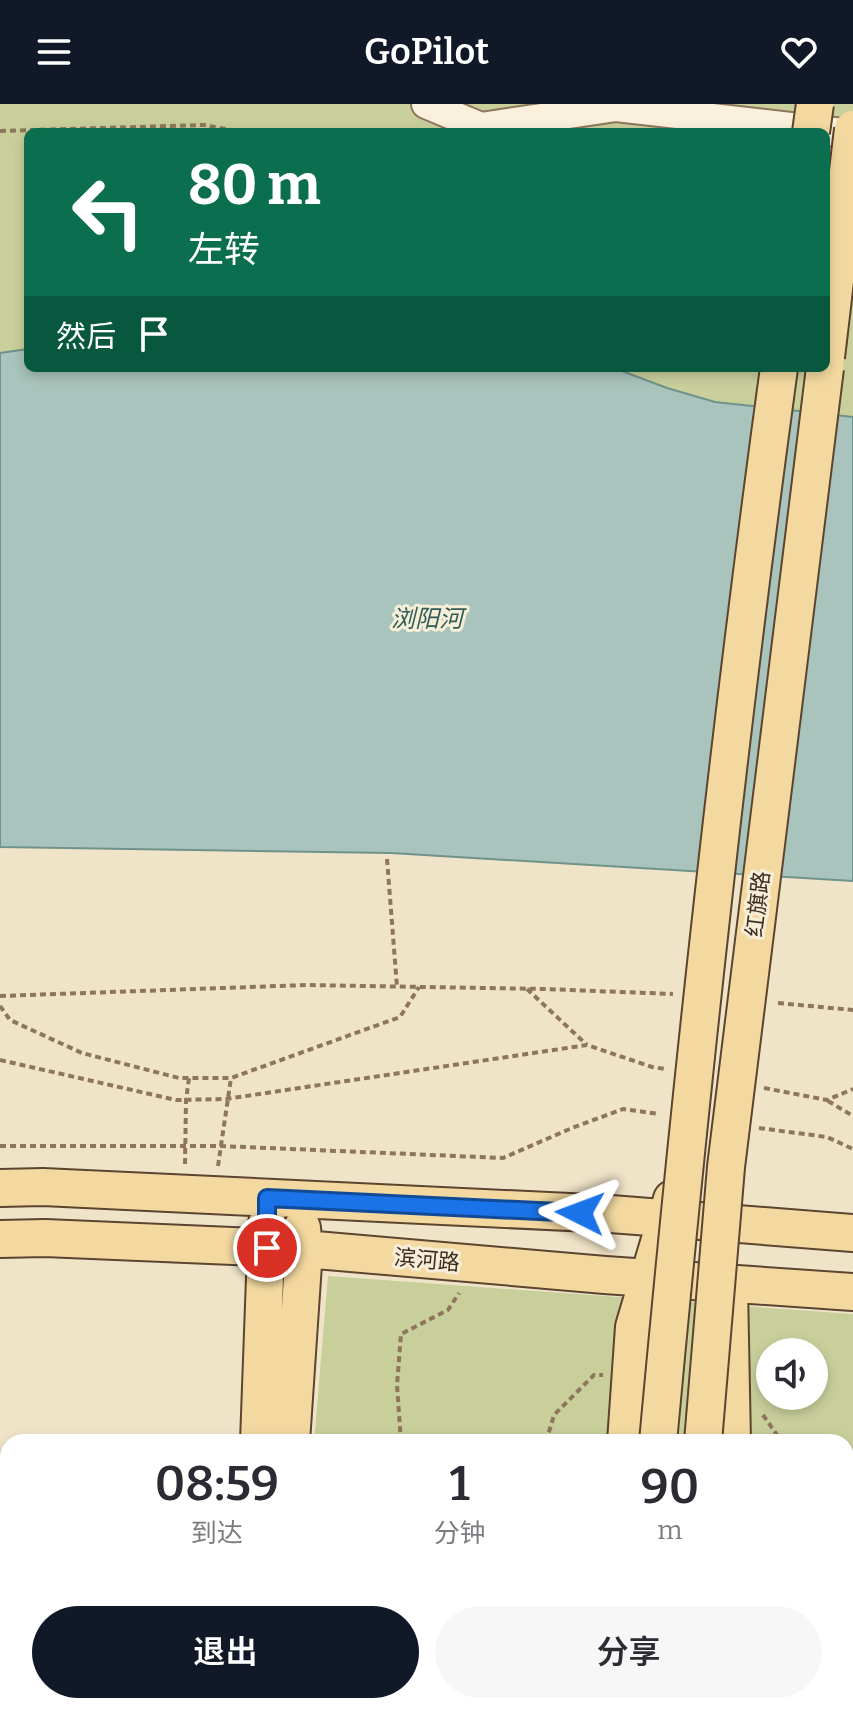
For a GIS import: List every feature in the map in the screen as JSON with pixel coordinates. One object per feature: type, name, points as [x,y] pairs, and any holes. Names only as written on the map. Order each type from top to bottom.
[{"type":"main road","points":[[812,128],[815,104]]},
{"type":"main road","points":[[830,324],[853,132]]},
{"type":"main road","name":"红旗路","points":[[659,1434],[684,1159],[748,597],[778,372]]},
{"type":"main road","name":"红旗路","points":[[704,1434],[726,1167],[825,372]]},
{"type":"main road","points":[[627,1434],[634,1327],[684,1159]]},
{"type":"main road","points":[[726,1167],[732,1434]]},
{"type":"main road","points":[[0,1188],[43,1187],[611,1214],[853,1233]]},
{"type":"main road","points":[[259,1434],[267,1248],[284,1199]]},
{"type":"main road","points":[[284,1199],[304,1249],[292,1434]]},
{"type":"main road","name":"滨河路","points":[[0,1239],[45,1238],[304,1249],[853,1292]]},
{"type":"street","points":[[426,104],[481,127],[616,107],[815,128]]},
{"type":"street","points":[[830,130],[853,132]]},
{"type":"path","points":[[102,128],[204,125],[220,128]]},
{"type":"path","points":[[0,131],[24,130]]},
{"type":"path","points":[[387,859],[397,987]]},
{"type":"path","points":[[0,996],[307,985],[675,995]]},
{"type":"path","points":[[0,1006],[10,1020],[82,1053],[179,1078],[231,1078],[400,1017],[419,987]]},
{"type":"path","points":[[527,989],[587,1045],[667,1070]]},
{"type":"path","points":[[764,1002],[853,1010]]},
{"type":"path","points":[[0,1060],[176,1100],[226,1099],[587,1045]]},
{"type":"path","points":[[189,1078],[185,1147],[199,1195]]},
{"type":"path","points":[[199,1195],[221,1146],[231,1078]]},
{"type":"path","points":[[754,1086],[827,1100],[853,1116]]},
{"type":"path","points":[[827,1100],[853,1089]]},
{"type":"path","points":[[0,1146],[221,1146],[503,1158],[623,1109],[670,1115]]},
{"type":"path","points":[[748,1126],[827,1137],[853,1149]]},
{"type":"path","points":[[400,1434],[397,1385],[401,1334],[448,1310],[479,1265]]},
{"type":"green space","points":[[0,104],[853,104],[853,417],[715,402],[625,372],[830,372],[830,128],[24,128],[24,350],[0,353]]},
{"type":"green space","points":[[328,1276],[853,1314],[853,1434],[315,1434]]},
{"type":"water","name":"浏阳河","points":[[24,350],[24,372],[625,372],[715,402],[853,417],[853,881],[391,853],[0,847],[0,353]]},
{"type":"route","points":[[267,1248],[267,1198],[580,1213]]}]
